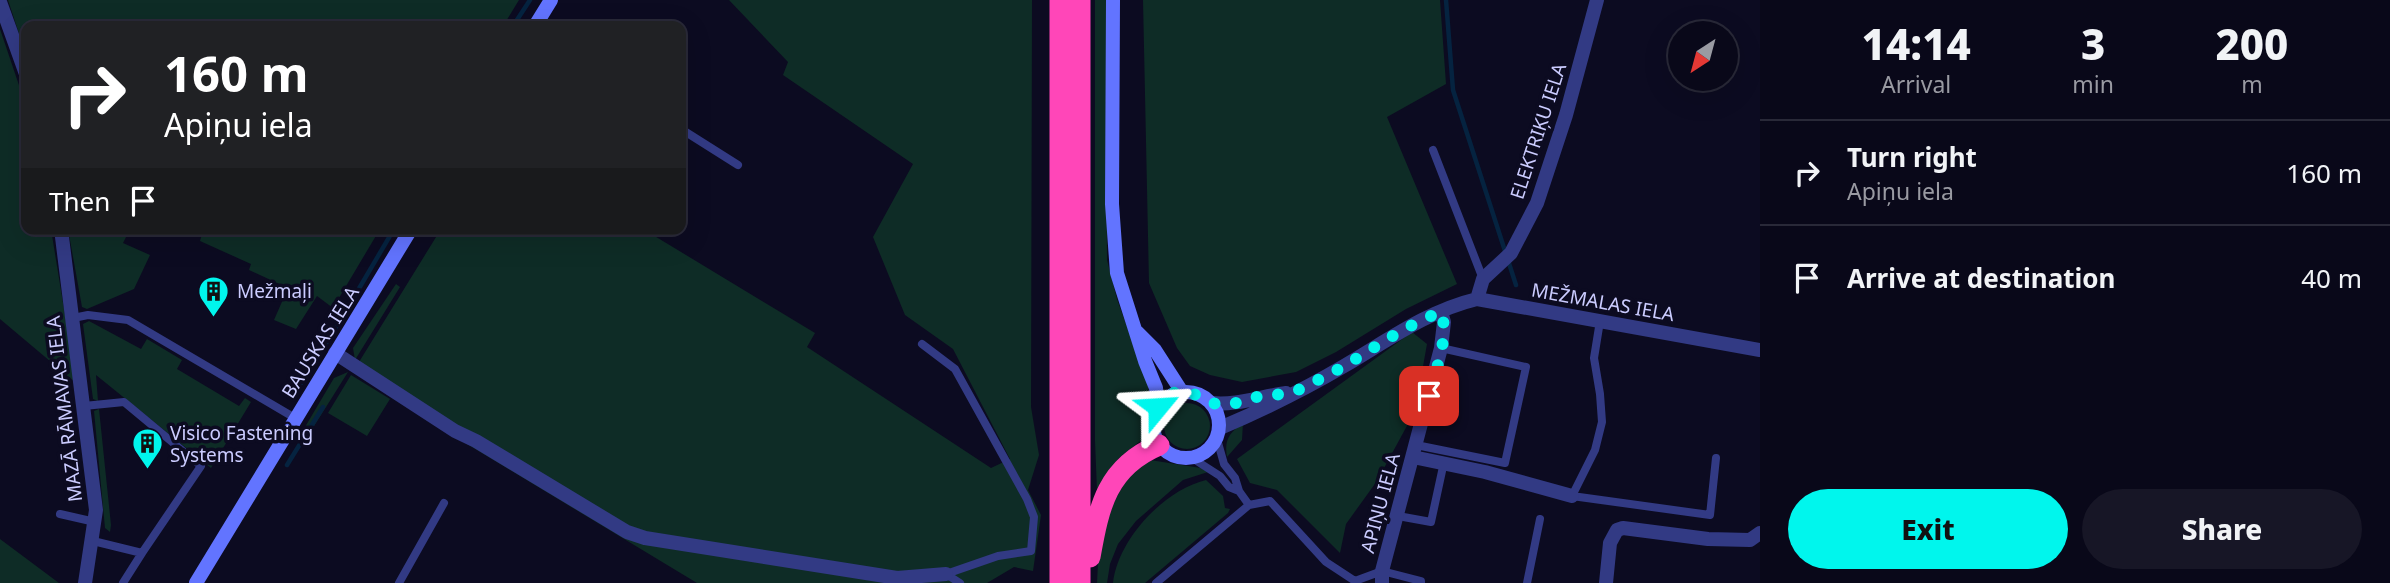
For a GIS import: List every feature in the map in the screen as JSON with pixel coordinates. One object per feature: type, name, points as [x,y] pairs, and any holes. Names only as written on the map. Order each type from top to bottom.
[{"type":"highway","points":[[1060,0],[1060,583]]},
{"type":"highway","points":[[1080,0],[1080,583]]},
{"type":"highway","points":[[1086,583],[1103,498],[1114,479],[1129,462],[1159,444]]},
{"type":"main road","points":[[538,21],[551,0]]},
{"type":"main road","points":[[1113,0],[1112,204],[1117,273],[1137,331],[1144,361],[1156,388],[1158,407],[1153,428],[1159,444],[1172,456],[1192,458],[1211,447],[1218,434],[1218,414],[1212,403],[1202,395],[1182,392],[1172,394],[1158,407]]},
{"type":"main road","name":"BAUSKAS IELA","points":[[196,583],[407,235]]},
{"type":"main road","points":[[1137,331],[1155,350],[1182,392]]},
{"type":"street","name":"ELEKTRIĶU IELA","points":[[1483,279],[1511,253],[1537,203],[1566,115],[1597,0]]},
{"type":"street","points":[[0,2],[21,60]]},
{"type":"street","name":"MAZĀ RĀMAVAS IELA","points":[[62,235],[96,510],[85,583]]},
{"type":"street","points":[[1477,299],[1483,279]]},
{"type":"street","name":"MEŽMALAS IELA","points":[[1218,434],[1235,419],[1267,407],[1333,372],[1414,322],[1457,304],[1477,299],[1760,350]]},
{"type":"street","name":"APIŅU IELA","points":[[1382,577],[1441,348],[1444,322],[1441,312]]},
{"type":"street","points":[[335,353],[456,431],[627,532],[645,538],[897,578],[946,574]]},
{"type":"street","points":[[1212,403],[1225,405],[1259,396],[1291,393]]},
{"type":"street","points":[[1415,451],[1444,462],[1572,496]]},
{"type":"street","points":[[1606,583],[1610,543],[1617,530],[1622,528],[1722,539],[1750,540],[1760,533]]},
{"type":"lane","points":[[686,132],[738,165]]},
{"type":"lane","points":[[1433,150],[1483,279]]},
{"type":"lane","points":[[73,318],[88,315],[128,320],[296,418]]},
{"type":"lane","points":[[1600,321],[1594,358],[1602,422],[1595,450],[1572,496],[1710,515],[1716,458]]},
{"type":"lane","points":[[922,344],[955,369],[1027,499],[1034,517],[1031,551],[998,556],[946,574]]},
{"type":"lane","points":[[1415,451],[1505,463],[1526,367],[1441,348]]},
{"type":"lane","points":[[84,406],[124,402],[201,466],[123,583]]},
{"type":"lane","points":[[1218,434],[1224,464],[1235,478],[1239,491],[1249,505]]},
{"type":"lane","points":[[1192,458],[1214,471],[1229,487],[1239,491]]},
{"type":"lane","points":[[1398,516],[1431,522],[1444,462]]},
{"type":"lane","points":[[1156,583],[1249,505],[1270,501],[1326,562],[1355,582],[1382,577],[1421,583]]},
{"type":"lane","points":[[399,583],[444,503]]},
{"type":"lane","points":[[60,514],[95,522]]},
{"type":"lane","points":[[1527,583],[1540,519]]},
{"type":"lane","points":[[93,541],[142,553]]},
{"type":"lane","points":[[946,574],[960,583]]},
{"type":"green space","points":[[8,0],[519,0],[506,21],[21,21],[21,40]]},
{"type":"green space","points":[[729,0],[1032,0],[1031,407],[1039,455],[1028,490],[1041,515],[1033,571],[1014,567],[987,583],[697,583],[414,412],[359,362],[437,235],[653,235],[815,333],[807,347],[991,468],[1010,459],[953,349],[905,315],[873,237],[913,164],[783,75],[788,62]]},
{"type":"green space","points":[[1095,0],[1106,0],[1107,260],[1149,395],[1143,422],[1144,438],[1119,458],[1097,491],[1095,441]]},
{"type":"green space","points":[[1143,0],[1440,0],[1446,84],[1387,117],[1457,284],[1406,309],[1336,352],[1296,372],[1242,382],[1210,375],[1190,366],[1177,348],[1149,283]]},
{"type":"green space","points":[[0,29],[21,91],[21,235],[52,235],[76,383],[0,319]]},
{"type":"green space","points":[[69,235],[127,235],[123,243],[150,255],[134,289],[87,309],[82,307]]},
{"type":"green space","points":[[202,235],[376,235],[333,308],[317,296],[296,329],[274,320],[288,288],[249,270],[251,264],[200,241]]},
{"type":"green space","points":[[396,284],[400,287],[355,360],[353,348]]},
{"type":"green space","points":[[89,321],[141,349],[147,339],[182,360],[177,369],[239,406],[245,398],[251,402],[211,468],[96,375],[98,401],[93,399],[83,324]]},
{"type":"green space","points":[[1412,332],[1427,344],[1415,411],[1377,481],[1346,524],[1340,553],[1277,490],[1250,483],[1237,459]]},
{"type":"green space","points":[[348,372],[311,431],[305,427],[334,378]]},
{"type":"green space","points":[[351,375],[390,399],[367,436],[328,413]]},
{"type":"green space","points":[[1187,403],[1203,410],[1210,426],[1203,442],[1187,449],[1171,442],[1164,426],[1171,410]]},
{"type":"green space","points":[[99,409],[110,532],[105,528],[94,411]]},
{"type":"green space","points":[[1243,423],[1242,440],[1227,457],[1229,437]]},
{"type":"green space","points":[[1150,460],[1201,468],[1208,472],[1183,480],[1136,521],[1118,544],[1110,564],[1107,583],[1097,583],[1099,544],[1106,518],[1127,477]]},
{"type":"green space","points":[[1206,480],[1223,496],[1225,508],[1230,509],[1228,513],[1145,583],[1113,583],[1124,550],[1146,519],[1174,494]]},
{"type":"green space","points":[[0,539],[59,583],[0,583]]},
{"type":"waterway","points":[[516,21],[530,0]]},
{"type":"waterway","points":[[1446,0],[1453,90],[1516,285]]},
{"type":"waterway","points":[[354,297],[390,235]]},
{"type":"waterway","points":[[294,394],[343,316]]},
{"type":"waterway","points":[[287,465],[323,407]]},
{"type":"place","name":"Mežmaļi","points":[[214,318]]},
{"type":"place","name":"Visico Fastening Systems","points":[[147,471]]},
{"type":"route","points":[[1158,407],[1172,394],[1182,392],[1202,395],[1212,403],[1225,405],[1259,396],[1291,393],[1363,355],[1414,322],[1441,312],[1444,322],[1441,348],[1429,396]]}]
